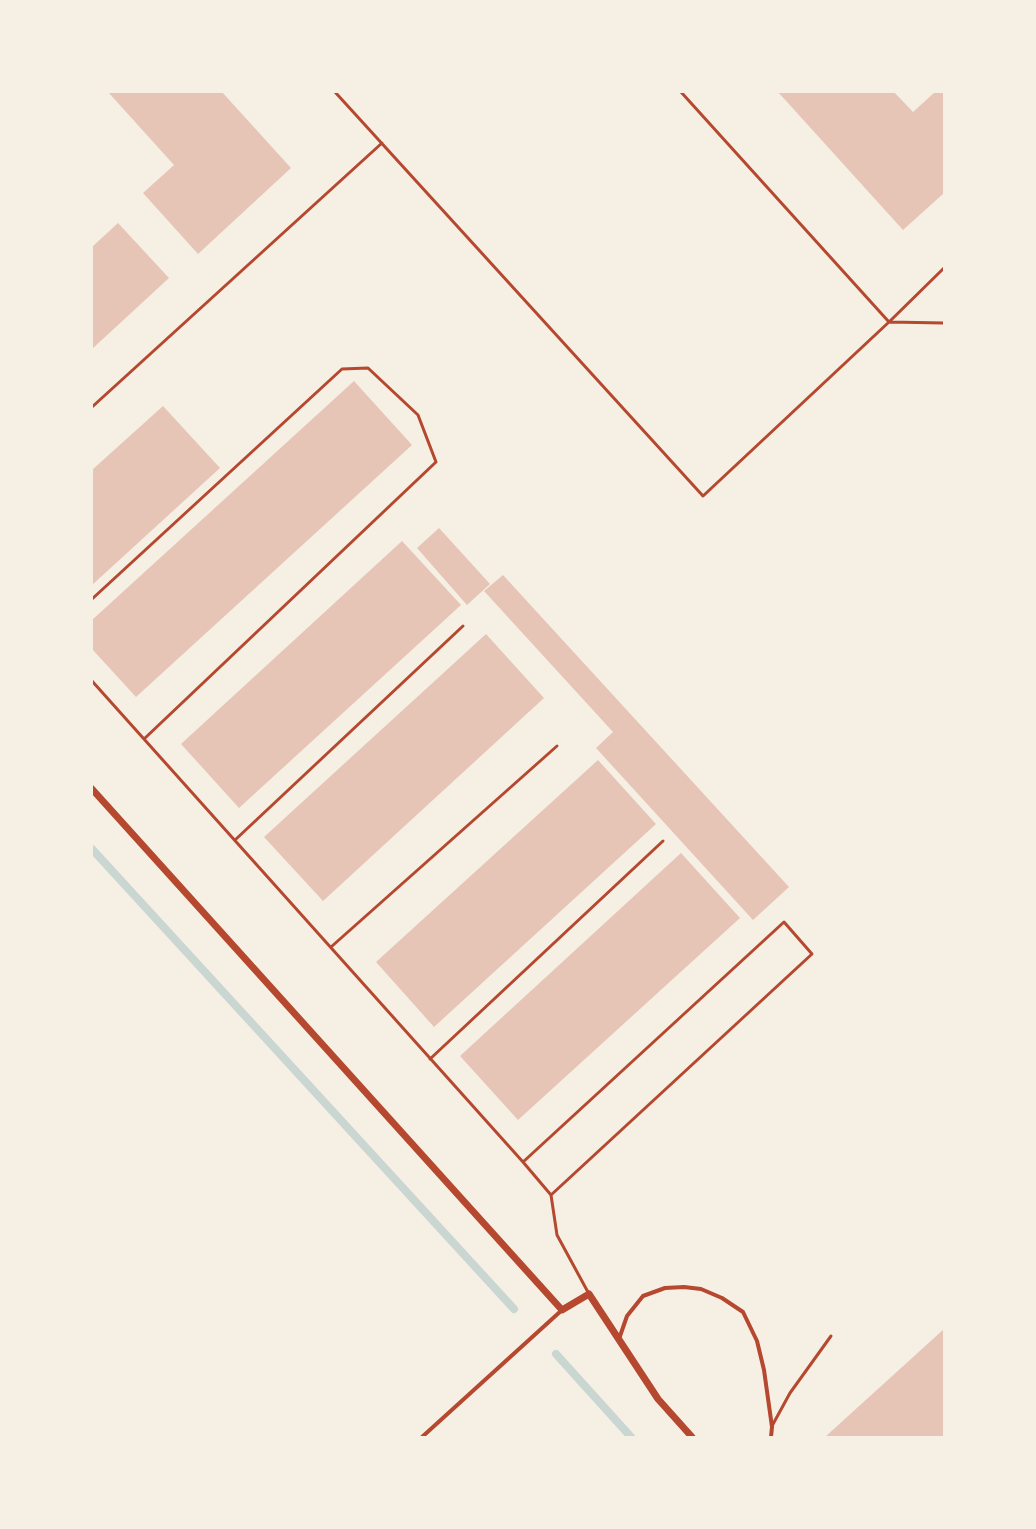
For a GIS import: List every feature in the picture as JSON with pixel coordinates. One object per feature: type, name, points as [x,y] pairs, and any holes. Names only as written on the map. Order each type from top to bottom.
[{"type":"street","points":[[92,789],[562,1310]]},
{"type":"street","points":[[618,1339],[627,1316],[643,1296],[665,1288],[684,1287],[702,1289],[722,1298],[743,1312],[757,1341],[764,1370],[772,1427],[771,1437]]},
{"type":"street","points":[[422,1437],[562,1310],[589,1294],[658,1399],[692,1437]]},
{"type":"lane","points":[[335,92],[703,496],[889,322],[944,268]]},
{"type":"lane","points":[[681,92],[889,322],[944,323]]},
{"type":"lane","points":[[92,406],[382,144]]},
{"type":"lane","points":[[92,599],[342,369],[368,368],[418,415],[436,462],[144,739]]},
{"type":"lane","points":[[235,840],[463,626]]},
{"type":"lane","points":[[92,681],[551,1195],[557,1235],[589,1294]]},
{"type":"lane","points":[[331,947],[557,746]]},
{"type":"lane","points":[[430,1059],[663,841]]},
{"type":"lane","points":[[523,1162],[784,922],[812,954],[551,1195]]},
{"type":"lane","points":[[772,1427],[790,1393],[831,1336]]},
{"type":"building","points":[[108,92],[222,92],[291,168],[198,254],[143,193],[174,165]]},
{"type":"building","points":[[778,92],[894,92],[913,112],[935,92],[944,92],[944,193],[903,230]]},
{"type":"building","points":[[118,223],[169,278],[92,349],[92,247]]},
{"type":"building","points":[[354,381],[412,445],[136,697],[92,649],[92,620]]},
{"type":"building","points":[[163,406],[220,468],[92,585],[92,470]]},
{"type":"building","points":[[439,528],[490,584],[467,605],[417,548]]},
{"type":"building","points":[[402,541],[461,605],[239,808],[181,744]]},
{"type":"building","points":[[503,575],[789,887],[753,920],[596,748],[613,732],[484,591]]},
{"type":"building","points":[[486,634],[544,698],[323,901],[264,837]]},
{"type":"building","points":[[598,760],[656,824],[434,1027],[376,962]]},
{"type":"building","points":[[681,853],[740,918],[518,1120],[460,1056]]},
{"type":"building","points":[[944,1329],[943,1437],[825,1437]]},
{"type":"waterway","points":[[92,849],[514,1309]]},
{"type":"waterway","points":[[556,1354],[631,1437]]}]
